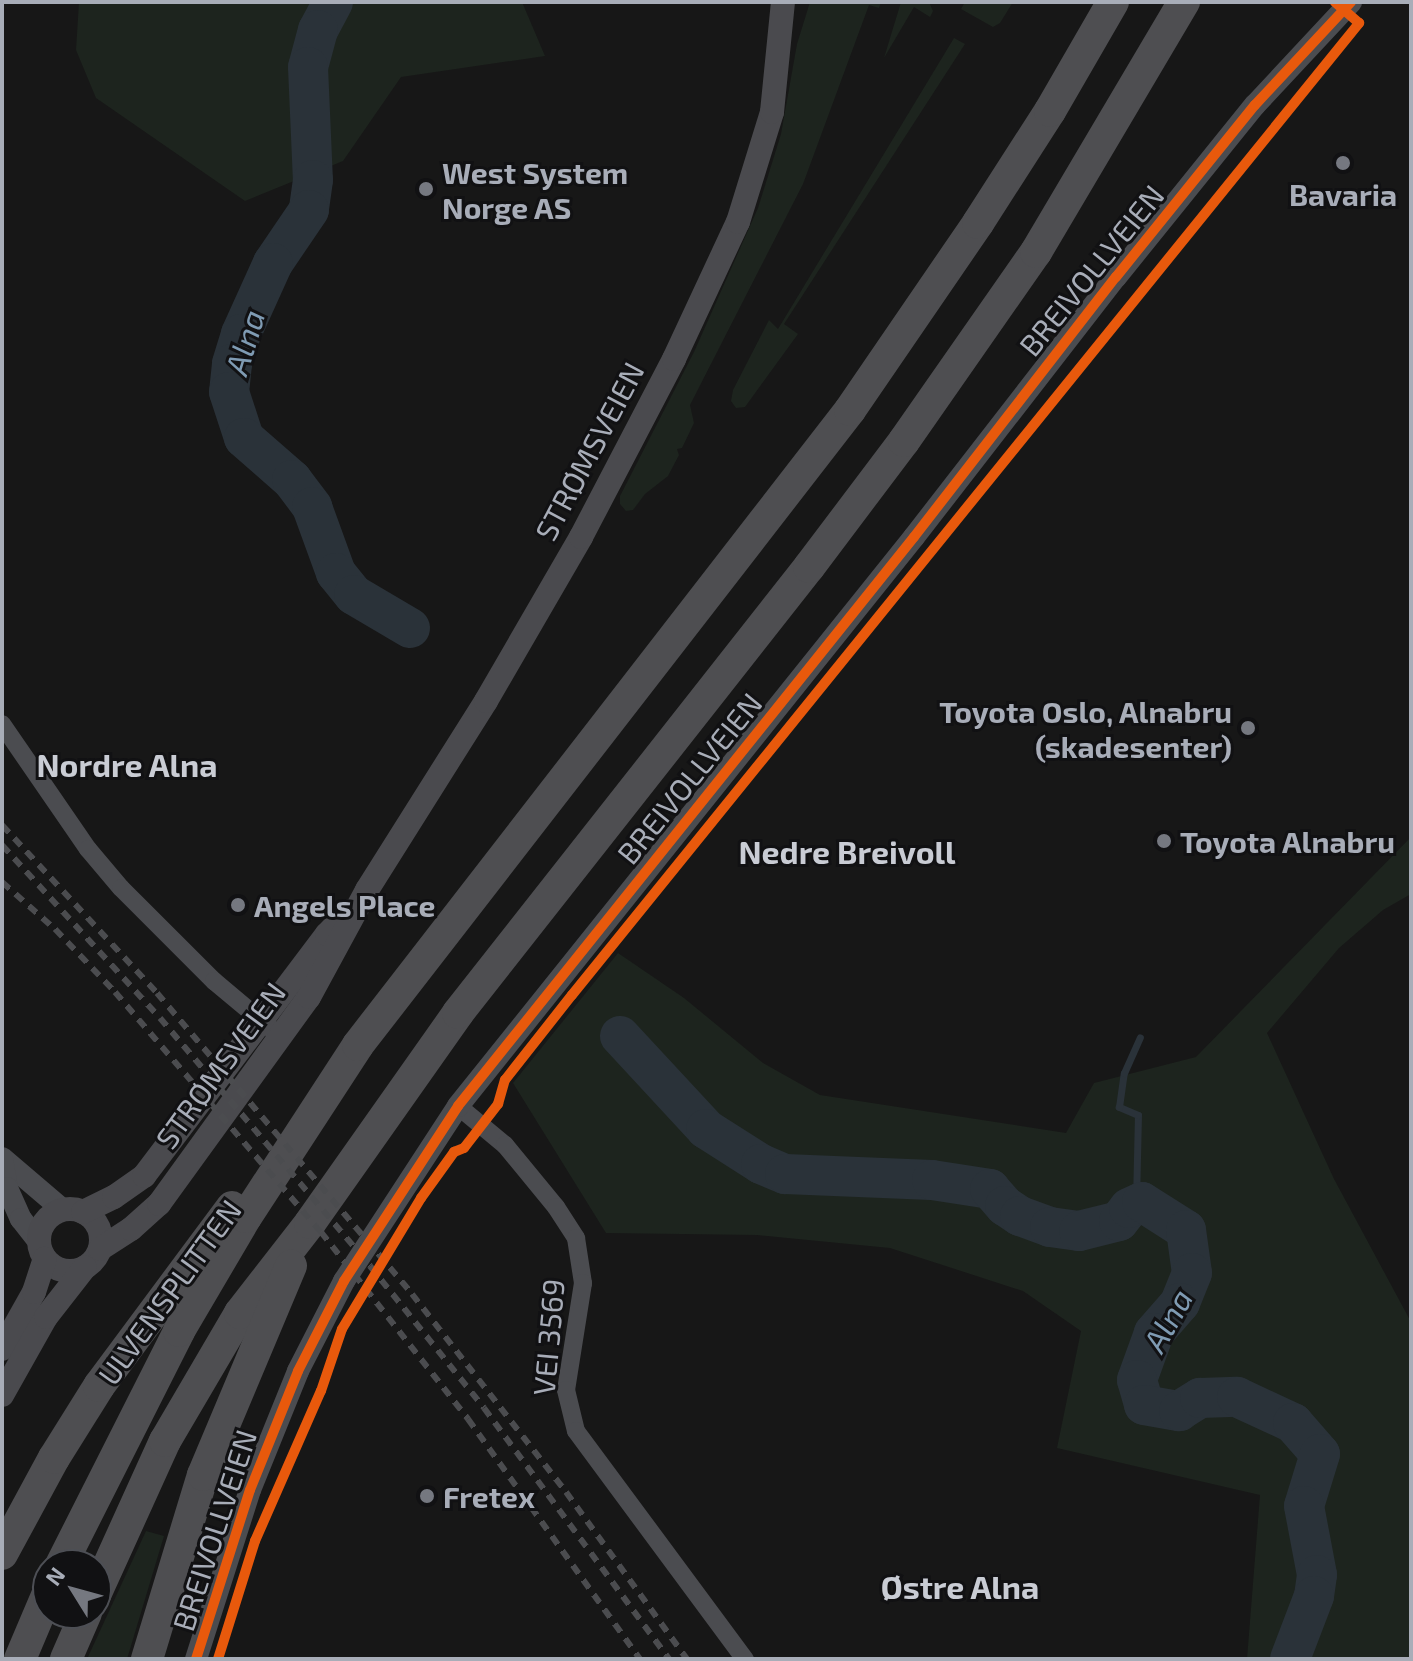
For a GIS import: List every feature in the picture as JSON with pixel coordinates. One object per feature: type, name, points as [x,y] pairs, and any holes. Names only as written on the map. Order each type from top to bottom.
[{"type":"highway","points":[[69,1549],[138,1406],[193,1307],[246,1217],[358,1045],[850,410],[978,223],[1050,111],[1113,2]]},
{"type":"highway","points":[[112,1558],[165,1441],[240,1313],[310,1223],[458,1013],[904,441],[1036,252],[1184,2]]},
{"type":"highway","name":"ULVENSPLITTEN","points":[[2,1554],[54,1458],[99,1386],[243,1192],[358,1045]]},
{"type":"highway","points":[[147,1659],[203,1475],[310,1223]]},
{"type":"highway","points":[[20,1659],[33,1629]]},
{"type":"highway","points":[[66,1659],[79,1629]]},
{"type":"main road","name":"STRØMSVEIEN","points":[[73,1211],[114,1197],[144,1176],[325,971],[364,894],[528,630],[581,537],[687,331],[738,222],[761,152],[779,68],[783,2]]},
{"type":"main road","name":"STRØMSVEIEN","points":[[2,1395],[46,1317],[93,1258],[159,1204],[272,1029]]},
{"type":"main road","points":[[2,1349],[34,1292],[43,1225],[73,1211],[98,1228],[93,1258],[68,1271],[42,1250]]},
{"type":"street","name":"BREIVOLLVEIEN","points":[[196,1659],[250,1490],[298,1371],[344,1281],[458,1106],[1205,167],[1272,86],[1352,3]]},
{"type":"street","points":[[2,724],[88,849],[121,888],[214,981],[272,1029]]},
{"type":"street","name":"VEI 3569","points":[[458,1106],[505,1145],[556,1207],[576,1238],[583,1283],[566,1390],[576,1431],[745,1659]]},
{"type":"street","points":[[2,1158],[73,1211]]},
{"type":"street","points":[[2,1158],[7,1188],[17,1212],[42,1250]]},
{"type":"shaded area","points":[[79,2],[522,2],[545,56],[401,77],[343,161],[245,201],[96,98],[76,50]]},
{"type":"shaded area","points":[[810,2],[881,2],[879,8],[869,5],[803,184],[690,405],[694,423],[682,448],[677,449],[679,455],[668,476],[645,494],[633,510],[626,511],[620,504],[620,496],[694,352],[758,208],[781,134],[797,44]]},
{"type":"shaded area","points":[[901,2],[929,2],[933,11],[930,17],[914,7],[884,58]]},
{"type":"shaded area","points":[[965,2],[1013,2],[1000,23],[993,27],[961,9]]},
{"type":"shaded area","points":[[954,38],[965,44],[784,324],[798,334],[745,407],[736,408],[731,401],[733,390],[769,320],[778,329]]},
{"type":"shaded area","points":[[1411,837],[1411,894],[1383,910],[1339,948],[1267,1033],[1334,1179],[1411,1322],[1411,1659],[1247,1659],[1260,1495],[1057,1448],[1081,1331],[1023,1291],[890,1248],[757,1235],[606,1233],[513,1083],[618,953],[684,998],[763,1063],[820,1095],[1066,1133],[1094,1083],[1196,1057]]},
{"type":"shaded area","points":[[146,1531],[164,1536],[127,1659],[87,1659],[101,1629],[112,1629],[112,1605]]},
{"type":"waterway","name":"Alna","points":[[333,2],[318,30],[308,67],[313,180],[309,210],[273,263],[241,334],[232,364],[229,392],[244,438],[292,480],[312,507],[336,573],[354,595],[410,628]]},
{"type":"waterway","name":"Alna","points":[[620,1036],[706,1129],[761,1164],[785,1174],[932,1180],[990,1189],[1005,1206],[1020,1216],[1050,1227],[1079,1231],[1119,1221],[1129,1208],[1142,1202],[1186,1230],[1192,1273],[1180,1303],[1154,1333],[1137,1380],[1144,1405],[1179,1411],[1200,1398],[1237,1397],[1293,1423],[1320,1454],[1304,1506],[1317,1575],[1314,1596],[1290,1659]]},
{"type":"waterway","points":[[1136,1202],[1138,1115],[1119,1107],[1124,1073],[1140,1037]]},
{"type":"railway","points":[[2,825],[157,993],[412,1294],[566,1492],[687,1659]]},
{"type":"railway","points":[[2,845],[160,1018],[370,1266],[484,1408],[669,1659]]},
{"type":"railway","points":[[2,882],[55,929],[115,992],[321,1232],[468,1419],[640,1659]]},
{"type":"cycle path","points":[[218,1659],[255,1541],[321,1391],[342,1329],[421,1198],[454,1152],[464,1148],[498,1104],[505,1080],[572,995],[1359,23],[1335,2]]},
{"type":"cycle path","points":[[196,1659],[250,1490],[298,1371],[344,1281],[458,1106],[1255,105],[1351,2]]},
{"type":"place","name":"Bavaria","points":[[1343,163]]},
{"type":"place","name":"West System Norge AS","points":[[426,189]]},
{"type":"place","name":"Toyota Oslo, Alnabru (skadesenter)","points":[[1248,728]]},
{"type":"place","name":"Toyota Alnabru","points":[[1164,841]]},
{"type":"place","name":"Angels Place","points":[[238,905]]},
{"type":"place","name":"Fretex","points":[[427,1496]]},
{"type":"district","name":"Nordre Alna","points":[[127,764]]},
{"type":"district","name":"Nedre Breivoll","points":[[847,851]]},
{"type":"district","name":"Østre Alna","points":[[960,1586]]}]
